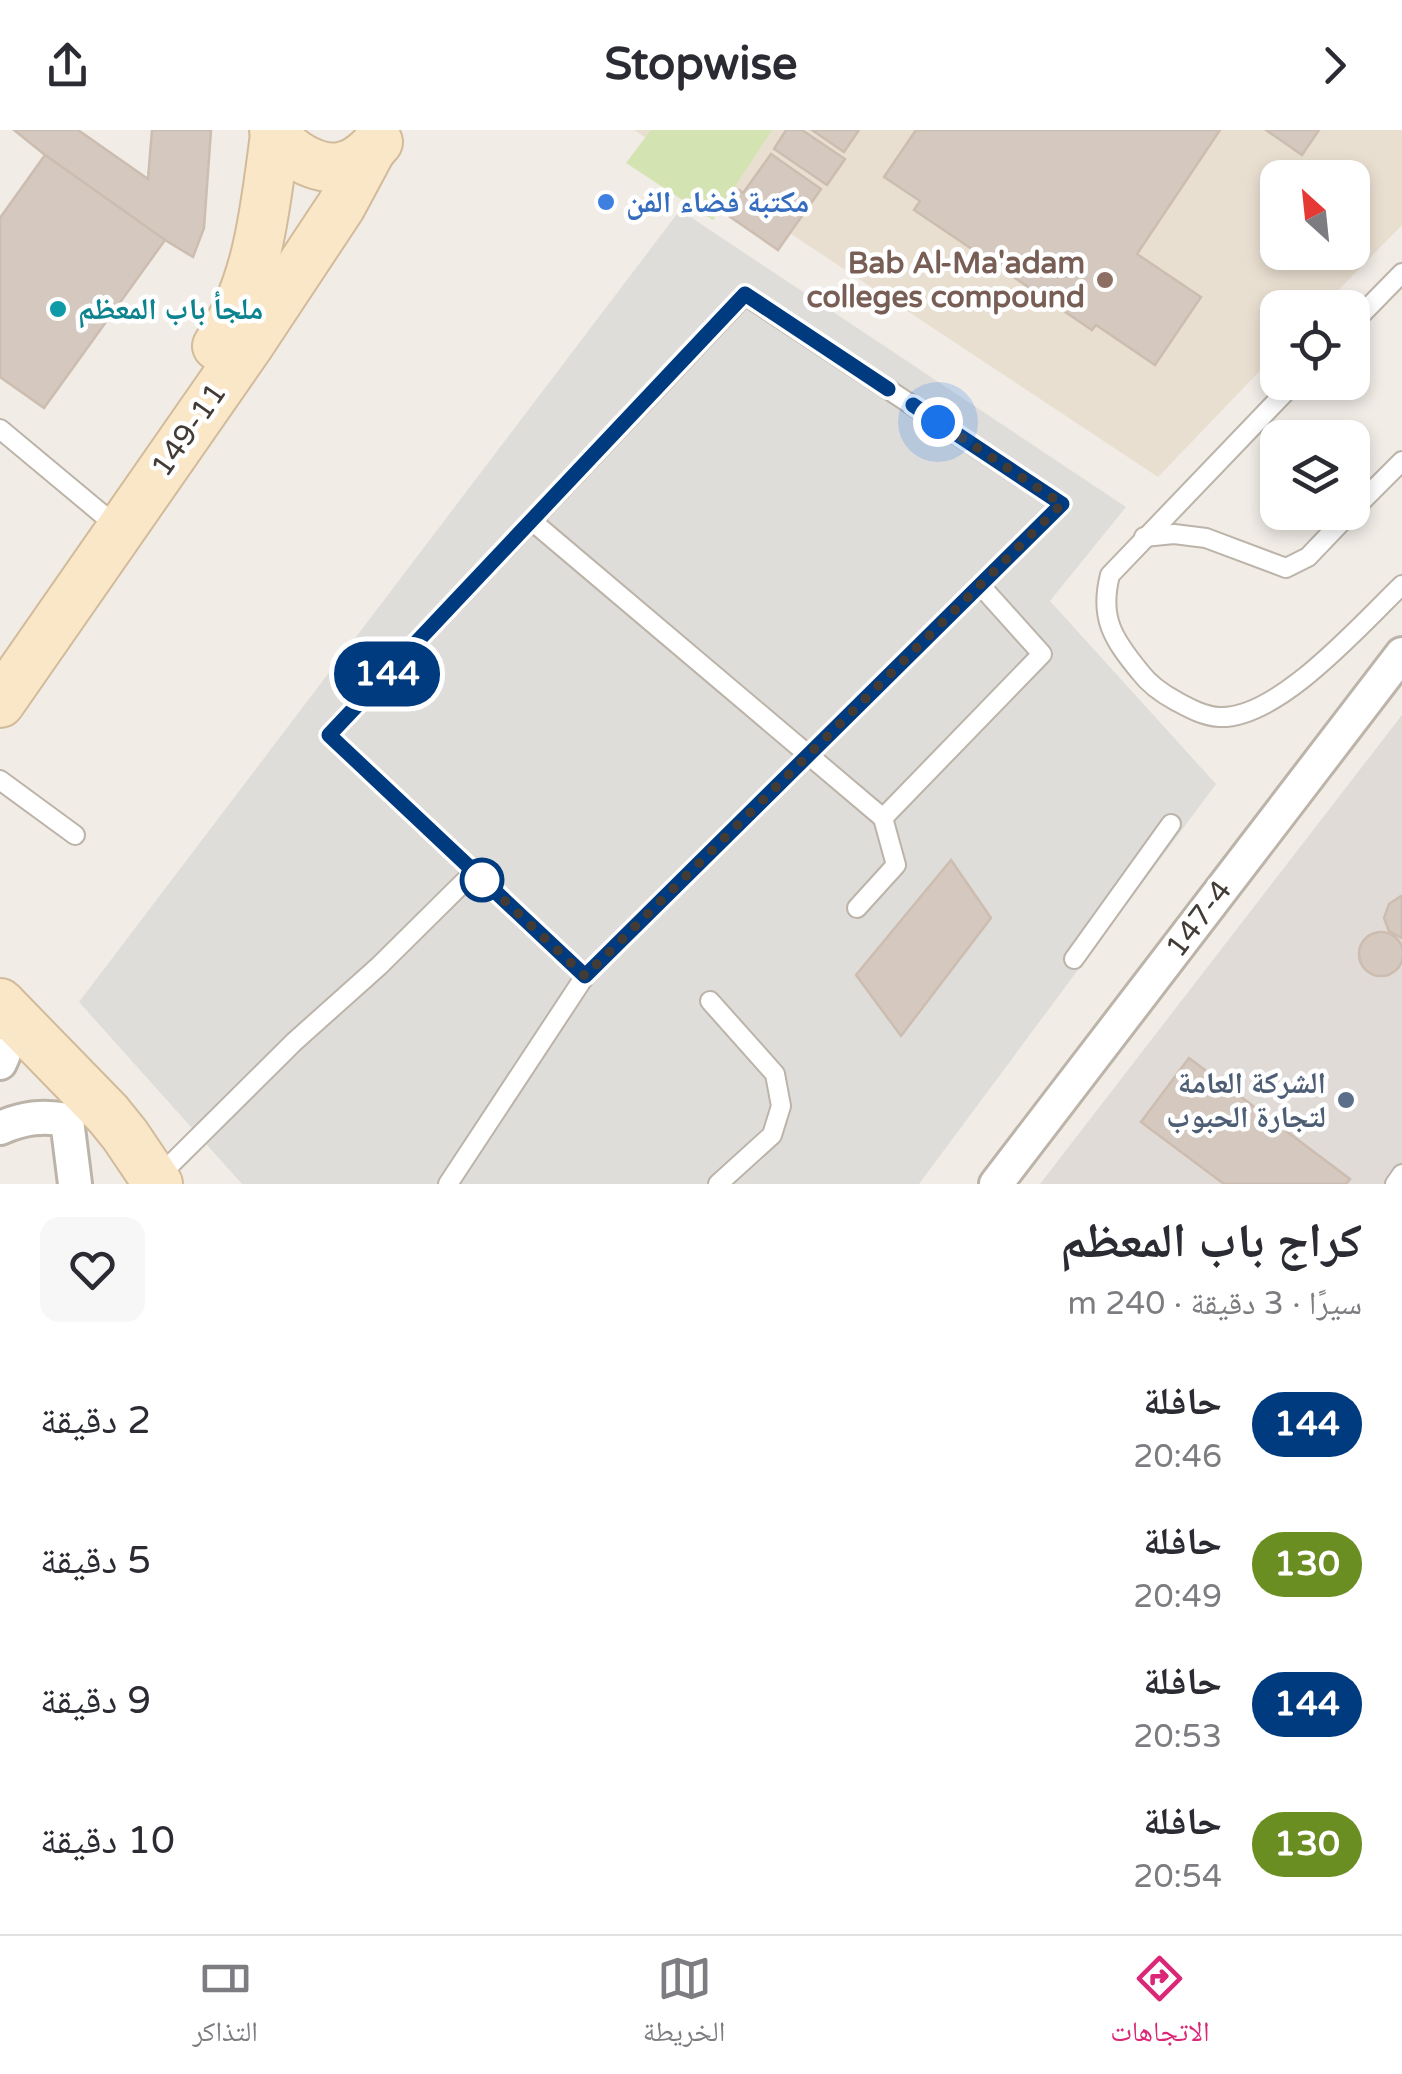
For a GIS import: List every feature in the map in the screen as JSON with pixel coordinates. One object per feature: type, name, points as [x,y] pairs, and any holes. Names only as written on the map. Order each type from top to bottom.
[{"type":"street","points":[[275,133],[291,151],[324,168],[344,166],[377,141]]},
{"type":"street","name":"149-11","points":[[0,662],[226,333],[253,270],[275,133]]},
{"type":"street","name":"149-11","points":[[0,703],[249,345],[341,206],[377,141]]},
{"type":"street","name":"147-4","points":[[996,1184],[1402,654]]},
{"type":"street","points":[[0,1003],[108,1114],[156,1182]]},
{"type":"street","points":[[1,1055],[108,1156],[156,1182]]},
{"type":"street","points":[[0,1128],[30,1118],[49,1116],[67,1120]]},
{"type":"street","points":[[67,1120],[74,1184]]},
{"type":"lane","points":[[1370,306],[1402,274]]},
{"type":"lane","points":[[448,1184],[585,976],[1062,504],[745,294],[329,735],[585,976]]},
{"type":"lane","points":[[1278,400],[1110,575],[1106,610],[1112,633],[1146,679],[1169,697],[1194,711],[1220,717],[1255,709],[1285,692],[1402,585]]},
{"type":"lane","points":[[0,429],[102,514]]},
{"type":"lane","points":[[1370,493],[1402,460]]},
{"type":"lane","points":[[532,521],[883,818],[896,865],[857,908]]},
{"type":"lane","points":[[1144,537],[1174,534],[1206,538],[1286,568],[1308,557],[1334,530]]},
{"type":"lane","points":[[883,818],[1042,654],[980,585]]},
{"type":"lane","points":[[0,780],[75,835]]},
{"type":"lane","points":[[1074,959],[1172,824]]},
{"type":"lane","points":[[156,1182],[270,1066],[474,872]]},
{"type":"lane","points":[[710,1001],[775,1074],[781,1106],[772,1135],[718,1184]]},
{"type":"lane","points":[[1396,1184],[1402,1174]]},
{"type":"shaded area","name":"Bab Al-Ma'adam colleges compound","points":[[634,130],[1402,130],[1402,225],[1370,258],[1370,160],[1260,160],[1260,270],[1358,270],[1339,290],[1260,290],[1260,371],[1158,477]]},
{"type":"shaded area","points":[[680,210],[1126,507],[1050,601],[1216,784],[919,1184],[242,1184],[79,1002]]},
{"type":"shaded area","points":[[1402,715],[1402,1184],[1040,1184]]},
{"type":"green space","points":[[651,130],[772,130],[713,220],[626,163]]},
{"type":"building","points":[[14,130],[78,130],[148,179],[152,130],[211,130],[204,228],[193,257],[45,155]]},
{"type":"building","points":[[786,130],[802,130],[845,159],[827,185],[774,149]]},
{"type":"building","points":[[812,130],[859,130],[844,152]]},
{"type":"building","points":[[916,130],[1220,130],[1137,254],[1201,297],[1155,365],[1096,325],[1092,330],[914,210],[920,201],[884,177]]},
{"type":"building","points":[[1266,130],[1319,130],[1302,155]]},
{"type":"building","points":[[771,154],[821,189],[778,250],[723,212],[739,190],[743,193]]},
{"type":"building","name":"ملجأ باب المعظم","points":[[45,155],[165,240],[44,408],[0,377],[0,218]]},
{"type":"building","points":[[951,860],[991,918],[901,1036],[856,975]]},
{"type":"building","points":[[1402,896],[1402,938],[1389,931],[1384,918],[1389,904]]},
{"type":"building","points":[[1381,932],[1396,939],[1403,954],[1396,969],[1381,976],[1366,969],[1359,954],[1366,939]]},
{"type":"building","points":[[1189,1058],[1350,1179],[1346,1184],[1224,1184],[1141,1122]]},
{"type":"bus line","name":"144","points":[[888,389],[745,294],[329,735],[585,976],[1062,504],[913,405]]},
{"type":"place","name":"مكتبة فضاء الفن","points":[[606,202]]},
{"type":"place","name":"Bab Al-Ma'adam colleges compound","points":[[1105,280]]},
{"type":"place","name":"ملجأ باب المعظم","points":[[58,309]]},
{"type":"place","name":"الشركة العامة لتجارة الحبوب","points":[[1346,1100]]},
{"type":"route","points":[[482,880],[474,872],[585,976],[1062,504],[938,422]]}]
